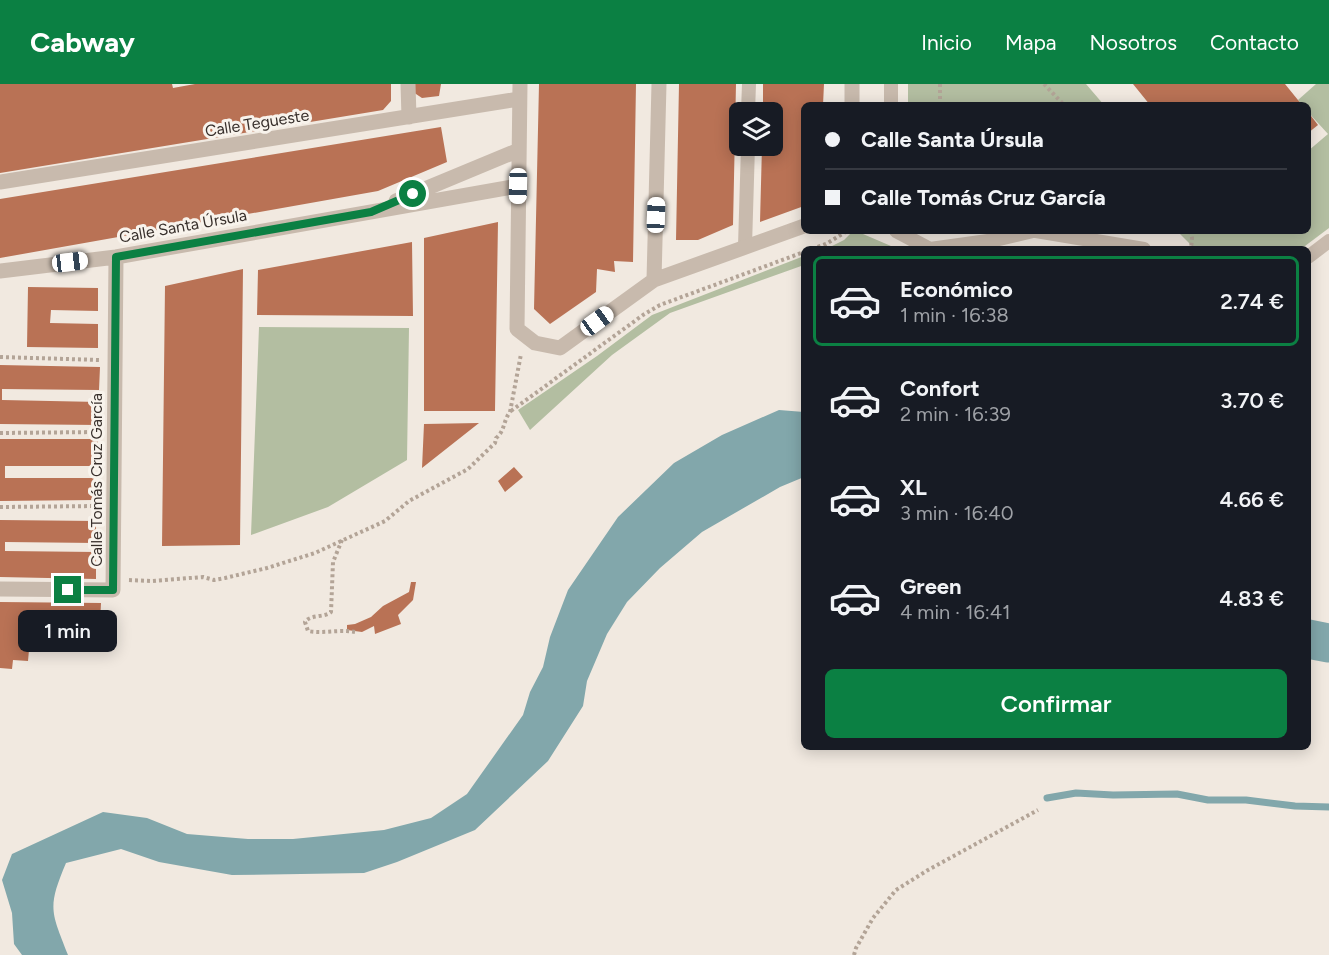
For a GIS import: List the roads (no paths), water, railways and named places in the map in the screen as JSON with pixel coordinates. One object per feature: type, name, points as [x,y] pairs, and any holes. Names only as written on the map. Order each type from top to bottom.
[{"type":"street","points":[[408,84],[409,117]]},
{"type":"street","points":[[654,280],[659,84]]},
{"type":"street","points":[[852,84],[852,102]]},
{"type":"street","points":[[517,89],[521,332],[535,343],[560,348],[654,280],[801,227]]},
{"type":"street","name":"Calle Tegueste","points":[[0,182],[409,117],[517,89]]},
{"type":"street","name":"Calle Santa Úrsula","points":[[371,212],[519,150]]},
{"type":"street","name":"Calle Santa Úrsula","points":[[0,271],[116,257],[518,186]]},
{"type":"street","name":"Calle Tomás Cruz García","points":[[0,590],[113,590],[116,257]]},
{"type":"lane","points":[[748,102],[749,84]]},
{"type":"lane","points":[[891,84],[891,102]]},
{"type":"lane","points":[[745,246],[748,156]]},
{"type":"lane","points":[[902,234],[924,246]]},
{"type":"lane","points":[[952,246],[1021,234]]},
{"type":"lane","points":[[1052,234],[1126,246]]},
{"type":"lane","points":[[1311,255],[1329,241]]},
{"type":"water","points":[[779,410],[801,412],[801,478],[780,487],[702,532],[660,568],[627,602],[607,634],[587,681],[583,706],[548,761],[475,830],[364,873],[232,875],[159,862],[121,849],[66,863],[56,890],[54,909],[68,955],[22,955],[14,944],[12,913],[2,880],[12,854],[103,812],[147,818],[187,834],[248,839],[293,839],[384,830],[431,818],[467,794],[523,715],[530,692],[543,667],[550,637],[568,590],[618,517],[674,463],[722,435]]},
{"type":"waterway","points":[[1311,640],[1329,643]]},
{"type":"waterway","points":[[1047,798],[1076,793],[1177,794],[1208,800],[1246,800],[1295,806],[1329,807]]}]
